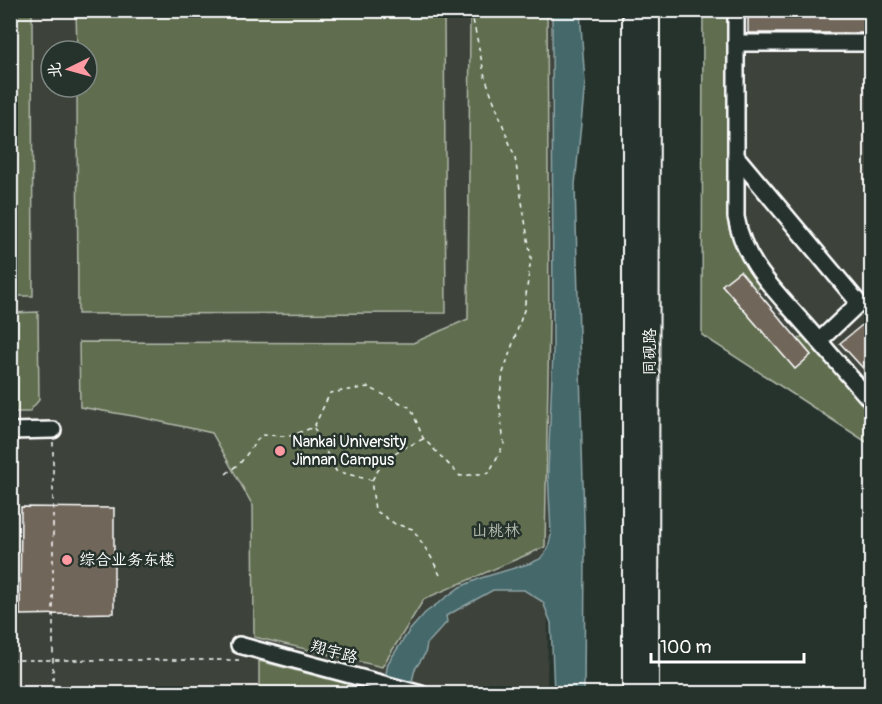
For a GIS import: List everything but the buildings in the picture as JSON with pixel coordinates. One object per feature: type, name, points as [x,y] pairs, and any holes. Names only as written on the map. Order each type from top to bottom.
[{"type":"main road","name":"同砚路","points":[[632,10],[632,693]]},
{"type":"main road","name":"同砚路","points":[[649,693],[650,10]]},
{"type":"street","points":[[736,10],[736,217],[739,233],[747,252],[763,276],[872,402]]},
{"type":"street","points":[[736,43],[872,43]]},
{"type":"street","points":[[736,156],[858,303],[819,341]]},
{"type":"street","points":[[10,431],[53,430]]},
{"type":"street","name":"翔宇路","points":[[239,652],[421,693]]},
{"type":"path","points":[[226,474],[241,462],[261,435],[290,436],[314,427],[330,393],[368,387],[411,408],[423,438],[460,476],[489,473],[504,444],[500,402],[502,373],[524,310],[531,258],[515,158],[484,77],[471,10]]},
{"type":"path","points":[[314,427],[336,471],[371,480]]},
{"type":"path","points":[[53,430],[53,693]]},
{"type":"path","points":[[423,438],[384,461],[371,480],[375,510],[395,524],[413,529],[440,575]]},
{"type":"path","points":[[10,660],[239,652]]},
{"type":"shaded area","name":"Nankai University Jinnan Campus","points":[[10,11],[552,11],[553,208],[547,693],[11,693]]},
{"type":"shaded area","points":[[703,11],[871,11],[871,445],[702,335]]},
{"type":"green space","points":[[10,11],[32,11],[33,296],[11,296]]},
{"type":"green space","points":[[76,11],[444,11],[446,313],[78,314],[77,99],[99,99],[99,39],[77,39]]},
{"type":"green space","name":"山桃林","points":[[470,11],[547,11],[549,321],[545,547],[424,599],[382,667],[254,637],[253,506],[212,433],[80,407],[79,342],[413,343],[468,319]]},
{"type":"green space","points":[[703,11],[730,11],[731,231],[738,254],[761,282],[761,286],[756,290],[740,271],[722,285],[795,369],[811,355],[798,340],[807,335],[871,410],[871,445],[702,335]]},
{"type":"green space","points":[[38,312],[39,400],[29,412],[11,412],[11,313]]},
{"type":"green space","points":[[259,661],[371,690],[370,694],[259,693]]},
{"type":"water","points":[[552,11],[580,11],[585,83],[575,185],[585,556],[584,693],[554,693],[551,623],[543,602],[524,590],[493,590],[446,616],[447,622],[427,644],[425,654],[415,669],[409,693],[382,694],[388,663],[409,631],[425,613],[460,587],[481,578],[531,563],[540,559],[548,549],[551,535],[548,471],[553,351]]},
{"type":"place","name":"Nankai University Jinnan Campus","points":[[280,451]]},
{"type":"place","name":"综合业务东楼","points":[[67,560]]}]
